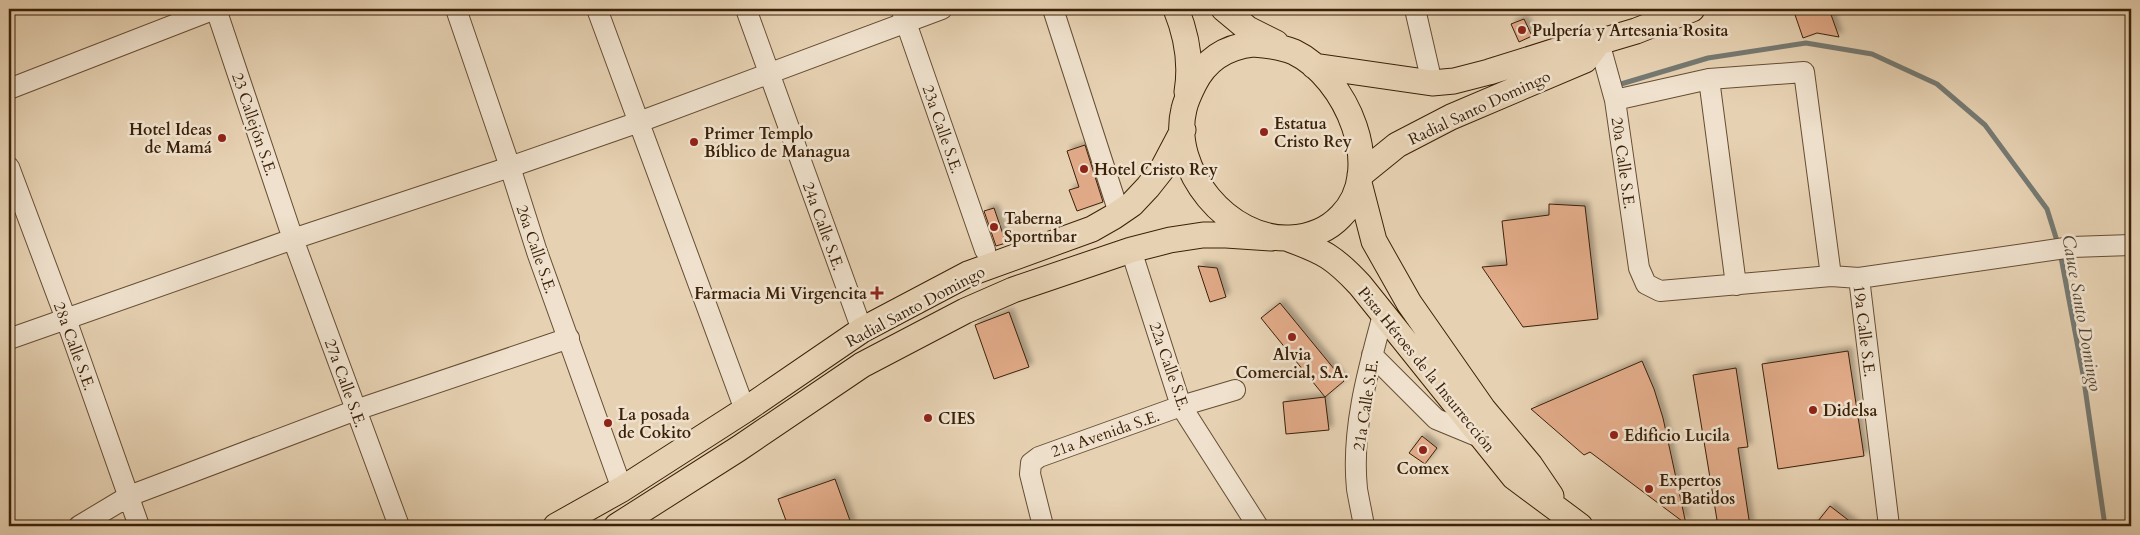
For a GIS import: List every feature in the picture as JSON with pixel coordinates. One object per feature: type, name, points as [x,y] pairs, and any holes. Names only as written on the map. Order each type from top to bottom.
[{"type":"main road","points":[[1176,9],[1185,36],[1190,66],[1184,120]]},
{"type":"main road","points":[[1224,9],[1248,29],[1304,59],[1337,92],[1350,112],[1360,146],[1359,179],[1344,213],[1335,222],[1304,238],[1279,238]]},
{"type":"main road","name":"Radial Santo Domingo","points":[[1304,59],[1432,83],[1454,81],[1480,75],[1578,44],[1599,42],[1636,31],[1677,12]]},
{"type":"main road","name":"Radial Santo Domingo","points":[[1359,179],[1397,145],[1451,117],[1585,60],[1599,42]]},
{"type":"main road","points":[[1184,120],[1190,93],[1202,70],[1225,50],[1240,45],[1253,44],[1275,47],[1304,59]]},
{"type":"main road","name":"Radial Santo Domingo","points":[[556,526],[622,488],[745,410],[862,330],[968,274],[1092,228],[1119,213],[1132,204],[1163,168],[1184,120]]},
{"type":"main road","name":"Pista Héroes de la Insurrección","points":[[1184,120],[1184,142],[1190,164],[1202,188],[1228,217],[1239,225],[1317,250],[1334,259],[1360,285],[1514,477],[1580,526]]},
{"type":"main road","name":"Pista Héroes de la Insurrección","points":[[1359,179],[1374,241],[1409,303],[1483,409],[1530,465],[1560,511]]},
{"type":"main road","name":"Radial Santo Domingo","points":[[617,526],[738,449],[862,365],[965,311],[1013,290],[1131,250],[1170,240],[1203,235],[1279,238]]},
{"type":"street","points":[[9,90],[215,9]]},
{"type":"street","name":"23 Callejón S.E.","points":[[215,9],[293,239]]},
{"type":"street","name":"26a Calle S.E.","points":[[456,9],[537,252],[622,488]]},
{"type":"street","points":[[597,9],[745,410]]},
{"type":"street","name":"24a Calle S.E.","points":[[746,9],[862,330]]},
{"type":"street","points":[[9,339],[293,239],[510,167],[638,122],[769,73],[903,15],[942,9]]},
{"type":"street","points":[[1053,9],[1119,213]]},
{"type":"street","points":[[1415,9],[1432,83]]},
{"type":"street","name":"23a Calle S.E.","points":[[903,15],[984,250]]},
{"type":"street","name":"20a Calle S.E.","points":[[1599,42],[1615,100],[1639,268],[1646,284],[1660,291],[1736,285]]},
{"type":"street","name":"19a Calle S.E.","points":[[1710,79],[1804,72],[1831,276],[1859,278],[1889,526]]},
{"type":"street","points":[[1615,100],[1710,79],[1736,285],[1831,276]]},
{"type":"street","name":"28a Calle S.E.","points":[[9,167],[66,319],[139,526]]},
{"type":"street","name":"27a Calle S.E.","points":[[293,239],[399,526]]},
{"type":"street","points":[[1859,278],[2046,250],[2131,245]]},
{"type":"street","name":"22a Calle S.E.","points":[[1131,250],[1181,406],[1257,526]]},
{"type":"street","name":"21a Calle S.E.","points":[[1364,526],[1357,488],[1356,444],[1372,355],[1383,315]]},
{"type":"street","points":[[79,526],[129,496],[356,410],[569,338]]},
{"type":"street","points":[[1372,355],[1436,419],[1482,438]]},
{"type":"street","name":"21a Avenida S.E.","points":[[1043,526],[1030,474],[1031,463],[1039,457],[1181,406],[1235,390]]},
{"type":"building","points":[[1793,9],[1829,9],[1839,37],[1817,33],[1803,38]]},
{"type":"building","name":"Pulpería y Artesania Rosita","points":[[1524,19],[1532,36],[1519,42],[1511,24]]},
{"type":"building","name":"Hotel Cristo Rey","points":[[1085,145],[1103,202],[1077,211],[1069,190],[1079,187],[1067,151]]},
{"type":"building","points":[[1549,204],[1585,206],[1598,319],[1523,327],[1482,267],[1507,265],[1502,221],[1549,215]]},
{"type":"building","name":"Taberna Sportnbar","points":[[994,208],[1006,243],[996,246],[984,211]]},
{"type":"building","points":[[1198,266],[1217,268],[1226,297],[1210,302]]},
{"type":"building","name":"Alvia Comercial, S.A.","points":[[1280,303],[1344,381],[1325,397],[1261,318]]},
{"type":"building","points":[[1009,312],[1029,367],[994,379],[975,325]]},
{"type":"building","name":"Didelsa","points":[[1848,351],[1864,456],[1778,469],[1762,364]]},
{"type":"building","name":"Edificio Lucila","points":[[1642,361],[1654,389],[1663,418],[1686,524],[1590,452],[1584,455],[1531,409]]},
{"type":"building","points":[[1736,368],[1748,447],[1738,448],[1750,526],[1718,526],[1693,375]]},
{"type":"building","points":[[1325,397],[1329,430],[1286,434],[1283,402]]},
{"type":"building","name":"Comex","points":[[1422,436],[1437,448],[1425,464],[1409,453]]},
{"type":"building","points":[[835,479],[852,526],[788,526],[778,499]]},
{"type":"building","points":[[1830,506],[1856,526],[1814,526]]},
{"type":"waterway","name":"Cauce Santo Domingo","points":[[1621,84],[1708,58],[1806,43],[1872,54],[1937,84],[1985,125],[2047,209],[2058,244]]},
{"type":"waterway","name":"Cauce Santo Domingo","points":[[2060,252],[2083,374],[2105,526]]},
{"type":"place","name":"Pulpería y Artesania Rosita","points":[[1522,30]]},
{"type":"place","name":"Estatua Cristo Rey","points":[[1264,132]]},
{"type":"place","name":"Hotel Ideas de Mamá","points":[[222,138]]},
{"type":"place","name":"Primer Templo Bíblico de Managua","points":[[694,142]]},
{"type":"place","name":"Hotel Cristo Rey","points":[[1084,169]]},
{"type":"place","name":"Taberna Sportnbar","points":[[994,227]]},
{"type":"place","name":"Farmacia Mi Virgencita","points":[[877,293]]},
{"type":"place","name":"Alvia Comercial, S.A.","points":[[1292,337]]},
{"type":"place","name":"Didelsa","points":[[1813,410]]},
{"type":"place","name":"CIES","points":[[928,418]]},
{"type":"place","name":"La posada de Cokito","points":[[608,423]]},
{"type":"place","name":"Edificio Lucila","points":[[1614,435]]},
{"type":"place","name":"Comex","points":[[1423,450]]},
{"type":"place","name":"Expertos en Batidos","points":[[1649,489]]}]
